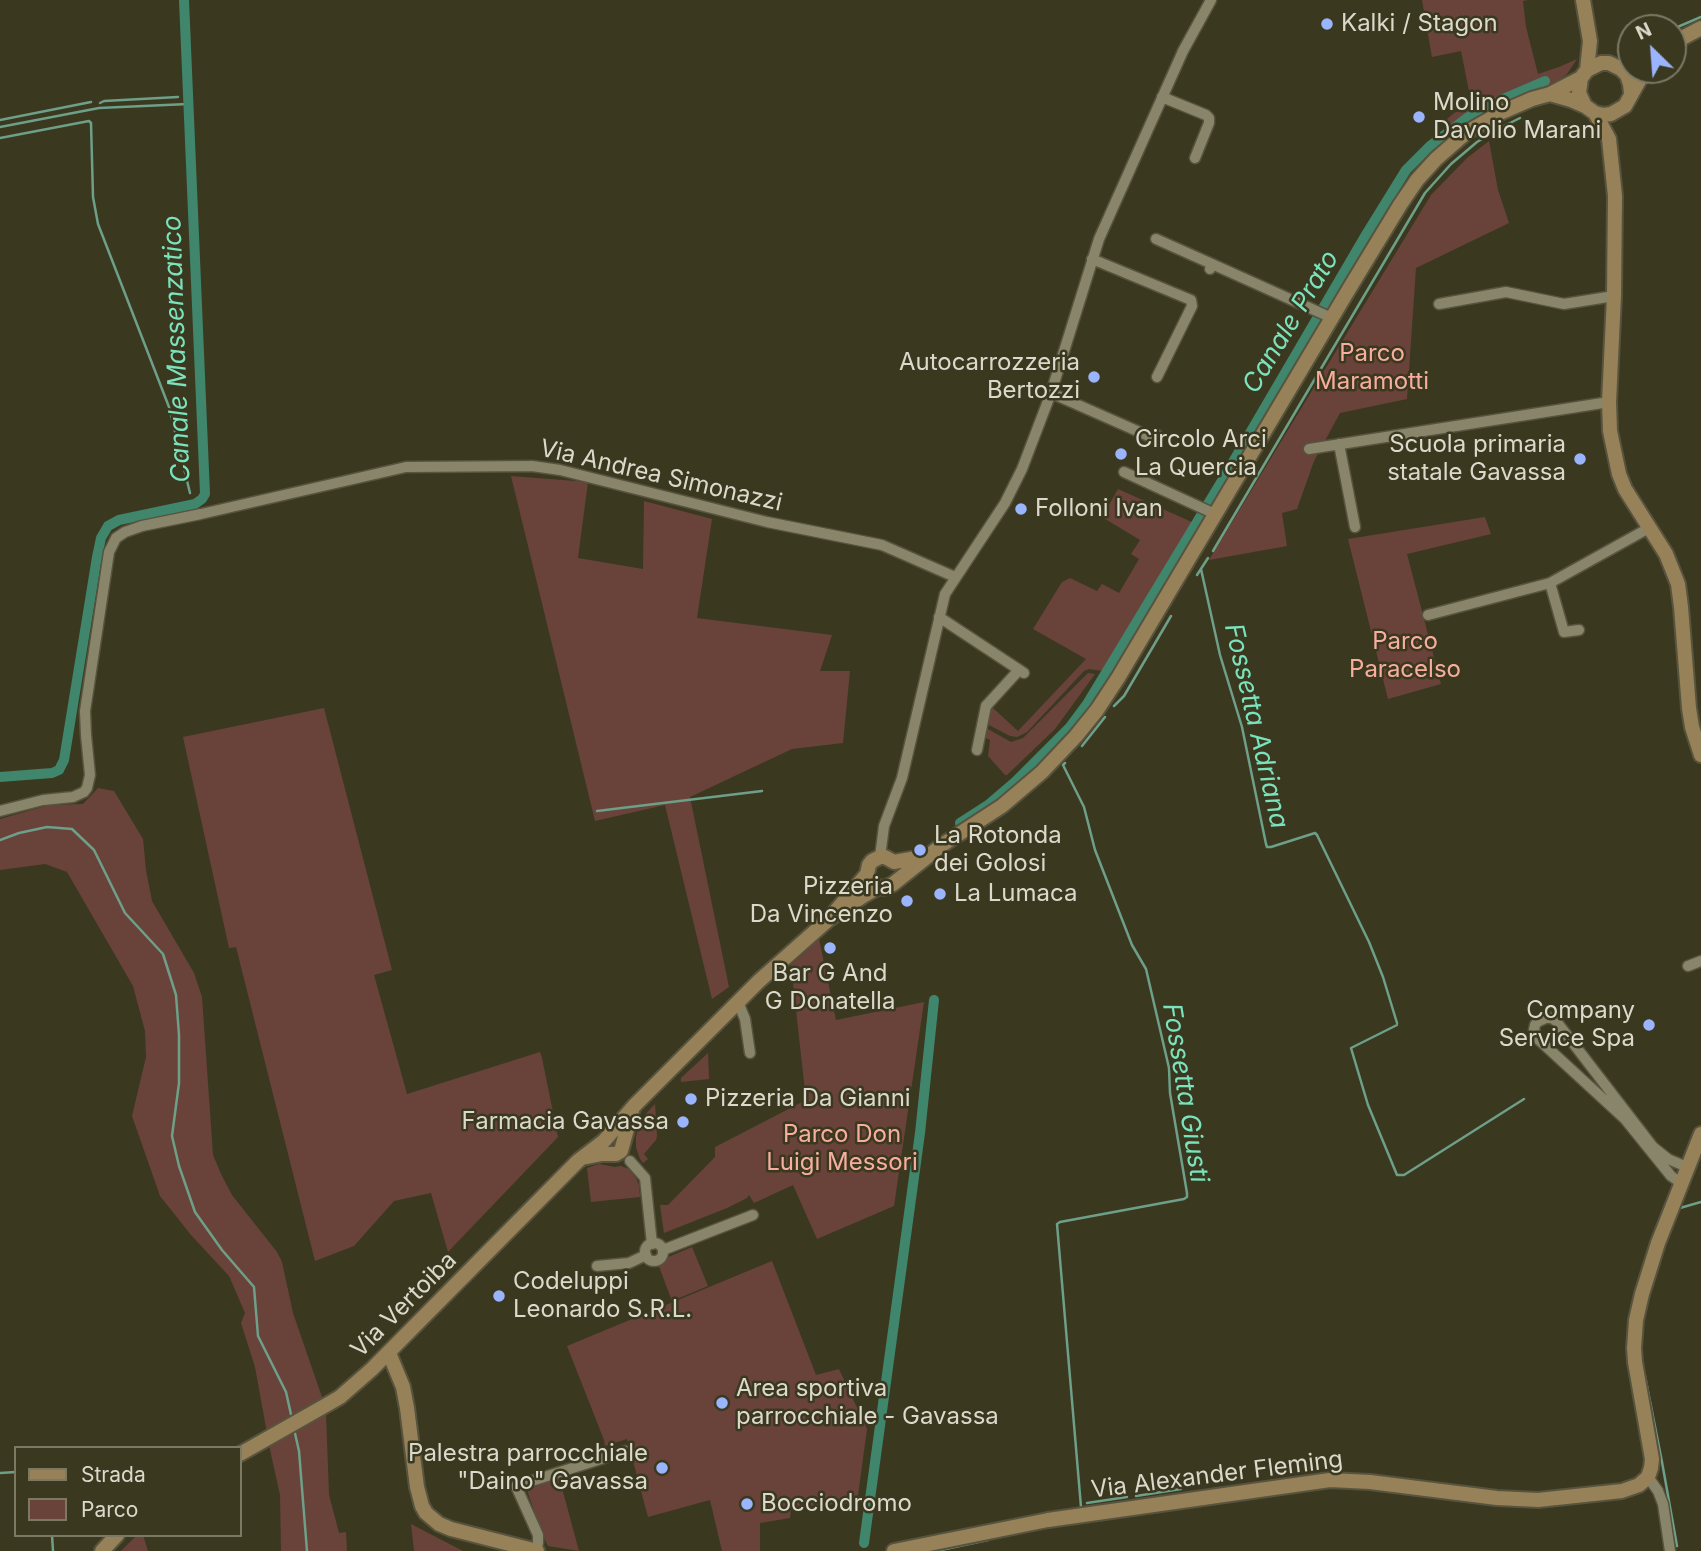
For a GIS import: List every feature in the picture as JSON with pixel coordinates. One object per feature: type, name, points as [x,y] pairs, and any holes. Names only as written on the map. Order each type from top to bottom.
[{"type":"main road","points":[[1583,0],[1590,41],[1579,93],[1609,139]]},
{"type":"main road","points":[[1589,30],[1595,43],[1617,63]]},
{"type":"main road","points":[[617,1148],[620,1120],[782,959],[829,919],[879,887],[888,886],[927,855],[1015,796],[1055,760],[1086,724],[1118,678],[1324,314],[1417,180],[1436,159],[1467,132],[1502,112],[1550,94],[1601,63],[1617,66]]},
{"type":"main road","points":[[1630,84],[1631,93]]},
{"type":"main road","points":[[1550,94],[1603,115],[1619,111],[1625,106],[1636,84]]},
{"type":"main road","points":[[1619,111],[1609,139],[1615,196],[1610,431],[1625,489],[1671,563],[1678,584],[1687,691],[1692,727],[1701,755]]},
{"type":"main road","points":[[829,919],[867,874],[869,865],[875,859],[911,860],[927,855]]},
{"type":"main road","points":[[887,860],[898,870],[896,880]]},
{"type":"main road","points":[[867,874],[871,882],[879,887]]},
{"type":"main road","points":[[1648,1477],[1652,1459],[1635,1362],[1634,1334],[1642,1294],[1662,1232],[1701,1134]]},
{"type":"main road","name":"Via Vertoiba","points":[[242,1453],[328,1404],[356,1384],[578,1161],[617,1148]]},
{"type":"main road","points":[[389,1353],[403,1387],[418,1487],[426,1513],[439,1524],[451,1529],[537,1551]]},
{"type":"main road","name":"Via Alexander Fleming","points":[[894,1551],[1048,1520],[1330,1480],[1538,1500],[1622,1491],[1639,1485],[1648,1477]]},
{"type":"main road","points":[[102,1551],[115,1537]]},
{"type":"street","points":[[887,860],[884,826],[902,778],[945,594],[999,512],[1022,469],[1051,393],[1092,259],[1183,51],[1211,0]]},
{"type":"street","points":[[1162,97],[1209,118],[1195,158]]},
{"type":"street","points":[[1156,239],[1211,266],[1324,314]]},
{"type":"street","points":[[1092,259],[1191,300],[1192,306],[1157,377]]},
{"type":"street","points":[[1439,304],[1506,292],[1564,304],[1614,296]]},
{"type":"street","points":[[1051,393],[1153,438],[1157,435]]},
{"type":"street","points":[[1309,449],[1609,402]]},
{"type":"street","points":[[1339,444],[1355,527]]},
{"type":"street","name":"Via Andrea Simonazzi","points":[[0,811],[43,800],[73,797],[87,788],[90,775],[85,711],[109,552],[116,538],[125,531],[142,526],[406,467],[532,466],[560,470],[767,522],[882,545],[956,577]]},
{"type":"street","points":[[1124,472],[1211,512]]},
{"type":"street","points":[[1428,615],[1550,583],[1649,528]]},
{"type":"street","points":[[1550,583],[1564,632],[1579,630]]},
{"type":"street","points":[[939,617],[1021,671],[985,708],[976,750]]},
{"type":"street","points":[[1688,966],[1701,961]]},
{"type":"street","points":[[738,1002],[745,1019],[750,1053]]},
{"type":"street","points":[[1681,1183],[1671,1176],[1625,1119],[1538,1039],[1534,1030],[1537,1021],[1552,1018],[1556,1021],[1653,1147],[1668,1159],[1688,1167]]},
{"type":"street","points":[[617,1148],[645,1178],[652,1244]]},
{"type":"street","points":[[663,1250],[753,1214]]},
{"type":"street","points":[[646,1255],[653,1261],[662,1256],[660,1245],[652,1244]]},
{"type":"street","points":[[646,1255],[646,1250],[652,1244]]},
{"type":"street","points":[[597,1266],[629,1263],[646,1255]]},
{"type":"street","points":[[537,1551],[538,1535],[516,1486],[626,1451]]},
{"type":"street","points":[[1648,1477],[1663,1504],[1670,1551]]},
{"type":"green space","points":[[1422,0],[1528,0],[1523,1],[1526,27],[1538,74],[1577,59],[1567,74],[1553,84],[1484,116],[1452,126],[1446,120],[1454,113],[1472,106],[1461,51],[1432,57]]},
{"type":"green space","name":"Parco Maramotti","points":[[1489,141],[1498,190],[1509,223],[1416,268],[1407,399],[1340,413],[1314,461],[1297,509],[1282,513],[1287,546],[1209,560],[1431,195],[1467,158]]},
{"type":"green space","points":[[511,476],[588,482],[578,558],[643,569],[644,501],[712,519],[697,618],[832,635],[820,671],[850,671],[843,743],[792,749],[690,797],[729,987],[712,999],[665,805],[595,821]]},
{"type":"green space","points":[[1118,489],[1194,523],[1106,669],[1110,672],[1089,669],[1084,671],[1027,732],[1017,737],[1010,736],[987,724],[990,710],[993,708],[1018,731],[1086,659],[1033,629],[1062,582],[1070,578],[1097,591],[1102,584],[1119,593],[1139,559],[1131,554],[1140,540],[1102,517]]},
{"type":"green space","name":"Parco Paracelso","points":[[1485,517],[1491,534],[1407,554],[1441,684],[1388,699],[1348,539]]},
{"type":"green space","points":[[1088,673],[1095,674],[1055,729],[1005,775],[988,756],[990,740],[984,737],[986,728],[1011,742],[1023,738]]},
{"type":"green space","points":[[324,708],[392,970],[374,975],[407,1094],[540,1052],[542,1058],[558,1137],[448,1252],[431,1193],[394,1201],[354,1246],[315,1261],[236,947],[229,948],[183,737]]},
{"type":"green space","points":[[98,788],[114,791],[143,839],[152,901],[194,973],[202,997],[213,1155],[232,1195],[282,1262],[293,1313],[323,1400],[267,1433],[255,1367],[241,1323],[245,1313],[229,1276],[160,1196],[132,1116],[146,1057],[145,1031],[133,986],[67,872],[45,864],[0,870],[0,819],[49,805],[83,804]]},
{"type":"green space","name":"Parco Don Luigi Messori","points":[[819,939],[836,1020],[924,1002],[894,1206],[817,1239],[793,1185],[754,1203],[749,1195],[727,1208],[664,1233],[660,1205],[668,1205],[715,1157],[715,1147],[806,1100],[791,965]]},
{"type":"green space","points":[[708,1053],[709,1079],[681,1082],[681,1078]]},
{"type":"green space","points":[[655,1104],[657,1136],[644,1154],[648,1159],[643,1163],[636,1147],[636,1136],[641,1119]]},
{"type":"green space","points":[[599,1164],[629,1169],[639,1185],[640,1197],[591,1202],[587,1168]]},
{"type":"green space","points":[[692,1247],[708,1286],[672,1301],[658,1264]]},
{"type":"green space","name":"Area sportiva parrocchiale - Gavassa","points":[[772,1261],[816,1375],[839,1369],[867,1429],[857,1503],[791,1507],[790,1518],[760,1523],[760,1551],[722,1551],[710,1500],[648,1517],[627,1439],[605,1446],[567,1346]]},
{"type":"green space","points":[[326,1413],[329,1495],[339,1533],[346,1532],[347,1551],[281,1551],[280,1495],[269,1445]]},
{"type":"green space","points":[[559,1477],[579,1551],[548,1546],[527,1490]]},
{"type":"green space","points":[[411,1524],[463,1551],[414,1551]]},
{"type":"green space","points":[[135,1537],[144,1537],[148,1551],[121,1551]]},
{"type":"waterway","name":"Canale Massenzatico","points":[[0,777],[52,773],[59,770],[64,760],[97,557],[101,538],[108,526],[119,520],[195,504],[205,494],[184,0]]},
{"type":"waterway","points":[[1687,23],[1701,17]]},
{"type":"waterway","name":"Canale Prato","points":[[960,823],[988,805],[1016,781],[1070,727],[1087,704],[1406,170],[1430,146],[1467,118],[1545,81]]},
{"type":"waterway","points":[[100,103],[178,97]]},
{"type":"waterway","points":[[0,120],[91,102]]},
{"type":"waterway","points":[[0,127],[99,108],[188,104]]},
{"type":"waterway","name":"Fossetta Giusti","points":[[1213,551],[1425,193],[1451,164],[1477,142],[1520,118]]},
{"type":"waterway","points":[[0,138],[89,121],[91,123],[93,197],[98,224],[169,407],[190,493]]},
{"type":"waterway","name":"Fossetta Giusti","points":[[1197,575],[1208,558]]},
{"type":"waterway","name":"Fossetta Adriana","points":[[1201,569],[1220,655],[1242,727],[1267,847],[1315,833],[1317,835],[1369,942],[1397,1023]]},
{"type":"waterway","name":"Fossetta Giusti","points":[[1114,706],[1124,696],[1171,616]]},
{"type":"waterway","name":"Fossetta Giusti","points":[[1082,746],[1105,717]]},
{"type":"waterway","name":"Fossetta Giusti","points":[[1065,763],[1063,765],[1084,807],[1095,850],[1132,945],[1146,969],[1169,1068],[1170,1093],[1187,1193],[1184,1199],[1057,1224],[1081,1507]]},
{"type":"waterway","points":[[597,811],[762,791]]},
{"type":"waterway","points":[[0,840],[47,827],[72,829],[94,850],[125,913],[163,954],[176,995],[179,1083],[172,1136],[179,1166],[195,1212],[222,1250],[254,1287],[258,1336],[286,1392],[292,1419]]},
{"type":"waterway","name":"Canale Prato","points":[[864,1543],[920,1133],[934,1000]]},
{"type":"waterway","name":"Fossetta Adriana","points":[[1397,1025],[1351,1048],[1368,1105],[1397,1175],[1404,1175],[1524,1099]]},
{"type":"waterway","points":[[1680,1208],[1701,1202]]},
{"type":"waterway","name":"Fossetta Adriana","points":[[1645,1376],[1677,1546]]},
{"type":"waterway","points":[[294,1429],[299,1451],[307,1551]]},
{"type":"waterway","points":[[0,1473],[14,1472]]},
{"type":"waterway","points":[[1136,1496],[1181,1489]]},
{"type":"waterway","points":[[1087,1503],[1127,1497]]},
{"type":"waterway","points":[[52,1537],[53,1551]]},
{"type":"waterway","name":"Fossetta Giusti","points":[[936,1551],[988,1540]]},
{"type":"place","name":"Kalki / Stagon","points":[[1327,24]]},
{"type":"place","name":"Molino Davolio Marani","points":[[1419,117]]},
{"type":"place","name":"Autocarrozzeria Bertozzi","points":[[1094,377]]},
{"type":"place","name":"Circolo Arci La Quercia","points":[[1121,454]]},
{"type":"place","name":"Scuola primaria statale Gavassa","points":[[1580,459]]},
{"type":"place","name":"Folloni Ivan","points":[[1021,509]]},
{"type":"place","name":"La Rotonda dei Golosi","points":[[920,850]]},
{"type":"place","name":"La Lumaca","points":[[940,894]]},
{"type":"place","name":"Pizzeria Da Vincenzo","points":[[907,901]]},
{"type":"place","name":"Bar G And G Donatella","points":[[830,948]]},
{"type":"place","name":"Company Service Spa","points":[[1649,1025]]},
{"type":"place","name":"Pizzeria Da Gianni","points":[[691,1099]]},
{"type":"place","name":"Farmacia Gavassa","points":[[683,1122]]},
{"type":"place","name":"Codeluppi Leonardo S.R.L.","points":[[499,1296]]},
{"type":"place","name":"Area sportiva parrocchiale - Gavassa","points":[[722,1403]]},
{"type":"place","name":"Palestra parrocchiale \"Daino\" Gavassa","points":[[662,1468]]},
{"type":"place","name":"Bocciodromo","points":[[747,1504]]}]
